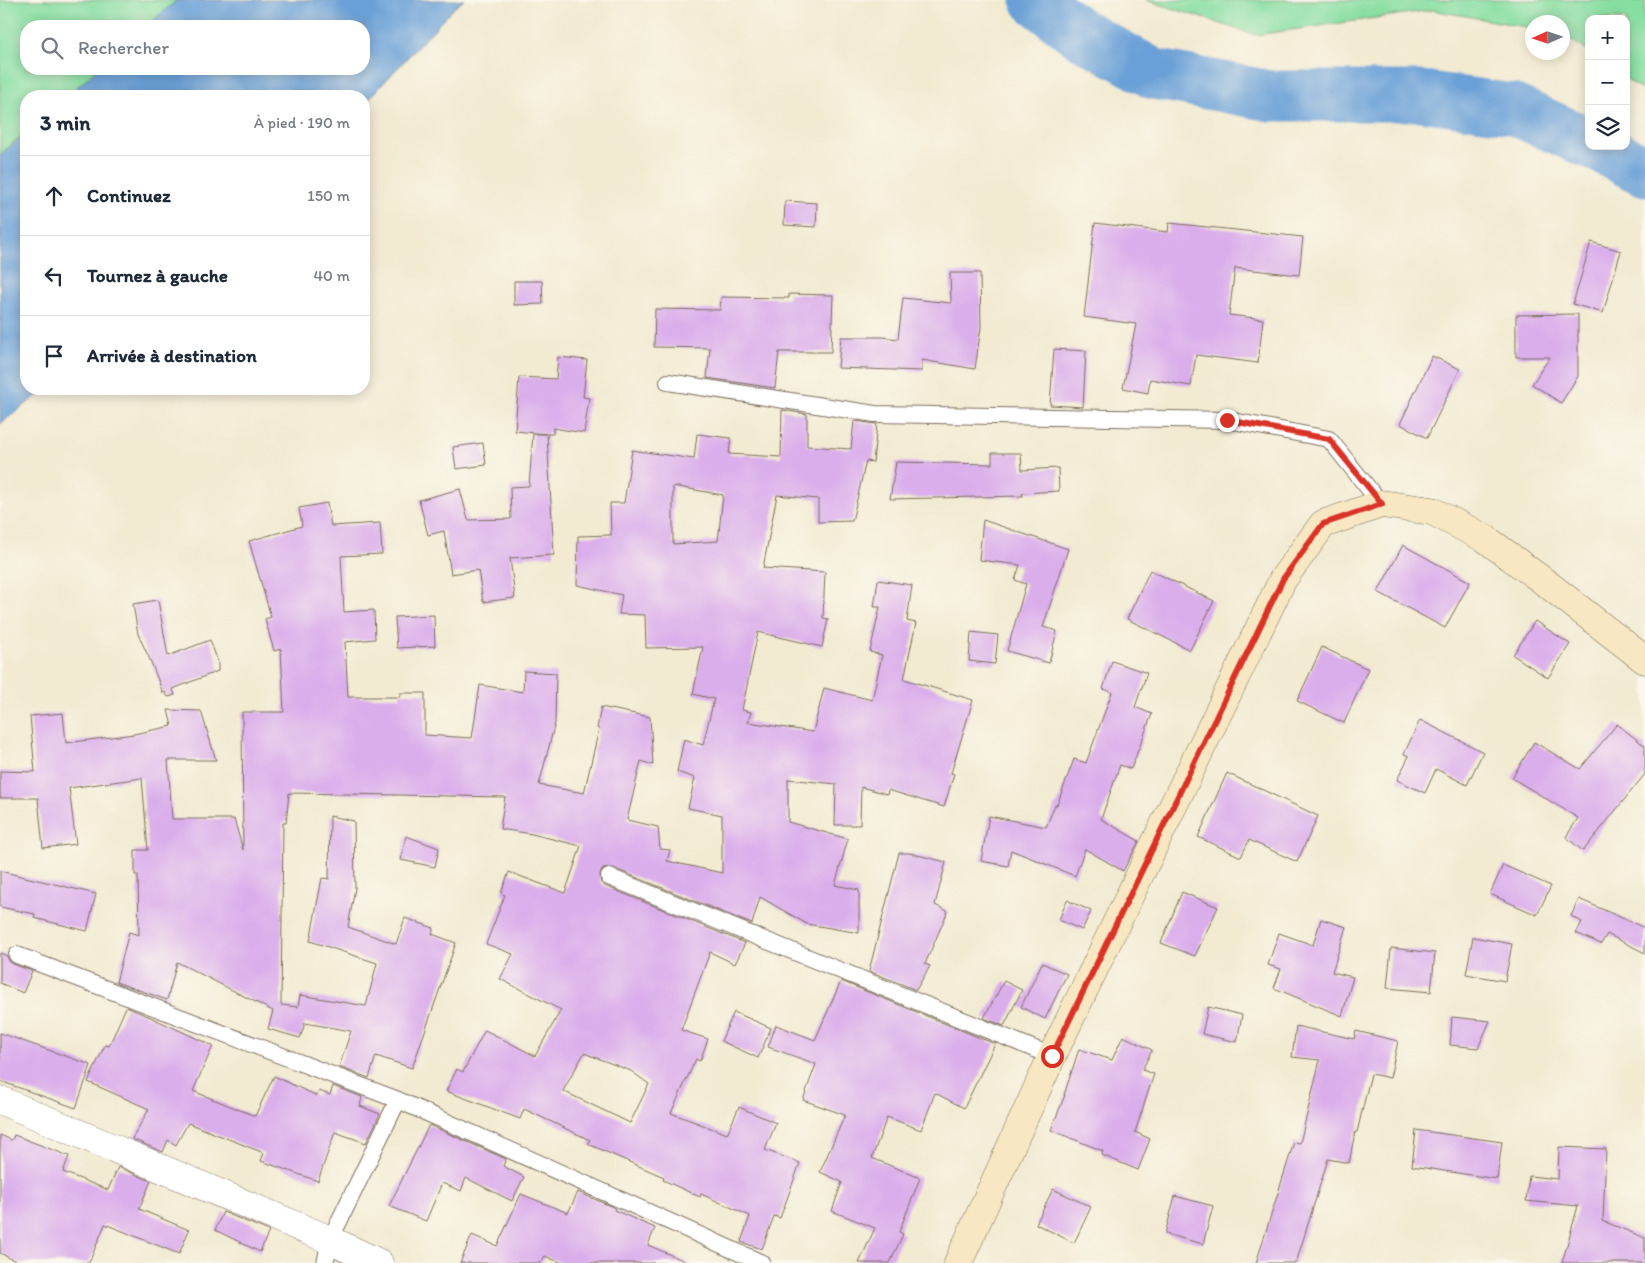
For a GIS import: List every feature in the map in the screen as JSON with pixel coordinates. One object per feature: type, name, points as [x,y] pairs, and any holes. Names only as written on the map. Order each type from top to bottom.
[{"type":"street","points":[[958,1263],[1052,1056],[1283,579],[1323,524],[1382,504],[1432,511],[1486,539],[1645,660]]},
{"type":"street","points":[[0,1100],[328,1252],[379,1263]]},
{"type":"lane","points":[[668,382],[875,414],[1227,420],[1329,439],[1382,504]]},
{"type":"lane","points":[[609,877],[1052,1056]]},
{"type":"lane","points":[[17,955],[398,1100],[762,1263]]},
{"type":"lane","points":[[328,1252],[398,1100]]},
{"type":"green space","points":[[0,0],[177,0],[154,20],[20,20],[20,75],[91,75],[74,90],[20,90],[20,137],[0,155]]},
{"type":"green space","points":[[1146,0],[1645,0],[1645,92],[1630,82],[1630,15],[1585,15],[1585,49],[1570,39],[1570,15],[1525,15],[1525,27],[1432,10],[1256,35]]},
{"type":"water","points":[[177,0],[464,0],[455,7],[370,98],[370,90],[74,90],[91,75],[370,75],[370,20],[154,20]]},
{"type":"water","points":[[20,137],[20,395],[38,395],[0,424],[0,155]]},
{"type":"building","points":[[785,201],[817,203],[816,227],[784,225]]},
{"type":"building","points":[[1095,223],[1168,232],[1169,223],[1303,237],[1299,275],[1235,268],[1229,315],[1263,319],[1258,363],[1196,355],[1191,386],[1150,379],[1148,393],[1123,388],[1136,324],[1084,317]]},
{"type":"building","points":[[1591,242],[1621,251],[1603,313],[1573,304]]},
{"type":"building","points":[[950,273],[980,273],[981,327],[975,369],[922,360],[922,371],[838,368],[841,337],[898,339],[903,298],[951,303]]},
{"type":"building","points":[[514,281],[542,281],[543,304],[514,305]]},
{"type":"building","points":[[789,294],[833,295],[831,352],[779,352],[775,388],[707,378],[710,348],[654,347],[655,309],[720,310],[721,297],[789,298]]},
{"type":"building","points":[[1578,314],[1578,376],[1561,403],[1532,384],[1550,357],[1516,357],[1516,315]]},
{"type":"building","points":[[1054,349],[1086,351],[1083,407],[1050,405]]},
{"type":"building","points":[[1432,356],[1460,369],[1427,438],[1400,424]]},
{"type":"building","points":[[558,357],[587,360],[583,397],[589,398],[584,433],[553,428],[553,434],[547,434],[554,555],[510,558],[515,598],[483,602],[478,570],[451,574],[444,531],[428,535],[419,500],[460,489],[468,520],[511,519],[510,487],[529,486],[533,434],[546,434],[515,431],[519,377],[556,379]]},
{"type":"building","points":[[782,410],[807,414],[807,446],[851,449],[854,421],[877,424],[873,462],[866,461],[852,521],[818,522],[818,499],[777,495],[763,568],[825,572],[823,618],[828,619],[822,647],[758,632],[742,710],[751,712],[748,722],[813,732],[824,688],[872,700],[882,655],[870,652],[880,607],[874,607],[878,580],[912,585],[907,621],[916,623],[904,679],[973,700],[951,773],[954,774],[944,807],[888,790],[887,794],[861,787],[860,825],[835,825],[836,784],[788,779],[788,822],[848,839],[835,885],[859,890],[859,933],[807,924],[760,897],[752,924],[613,868],[603,869],[600,874],[601,883],[605,886],[745,943],[735,964],[710,952],[681,1030],[708,1039],[700,1061],[696,1059],[671,1113],[727,1134],[739,1107],[776,1123],[765,1150],[800,1163],[780,1218],[774,1216],[762,1249],[741,1242],[750,1216],[701,1194],[700,1197],[663,1180],[664,1177],[588,1144],[590,1140],[524,1109],[520,1119],[446,1091],[457,1069],[463,1072],[485,1030],[535,1056],[561,1010],[500,979],[513,954],[486,944],[505,895],[501,893],[509,872],[565,893],[581,846],[532,834],[500,829],[505,797],[289,793],[286,823],[283,823],[281,1005],[298,1007],[300,995],[366,1006],[377,963],[310,941],[322,878],[329,879],[330,816],[354,821],[355,888],[348,927],[396,944],[405,918],[434,928],[432,934],[456,943],[412,1068],[376,1056],[369,1078],[339,1067],[351,1031],[305,1023],[300,1038],[268,1029],[273,1011],[177,962],[167,1000],[116,982],[129,932],[139,935],[138,875],[135,875],[135,850],[148,850],[142,778],[69,788],[76,844],[43,848],[38,798],[0,798],[0,771],[35,772],[30,716],[63,713],[66,743],[134,734],[172,726],[168,710],[201,711],[216,760],[168,760],[172,819],[234,819],[243,850],[242,712],[284,712],[281,649],[274,651],[265,619],[271,617],[249,541],[302,526],[299,508],[327,503],[331,526],[380,523],[382,554],[341,556],[344,612],[374,610],[375,639],[345,642],[348,697],[400,697],[400,693],[425,693],[425,735],[472,738],[480,685],[523,692],[524,671],[556,673],[555,723],[539,785],[584,793],[599,729],[597,728],[601,707],[650,717],[653,765],[641,761],[627,820],[658,827],[660,849],[670,850],[667,861],[722,873],[722,815],[688,808],[695,778],[677,772],[684,739],[703,745],[714,699],[693,694],[703,647],[646,648],[645,615],[619,614],[622,595],[577,585],[578,536],[611,535],[610,503],[624,503],[632,450],[694,459],[697,434],[731,438],[729,454],[781,457]],"holes":[[[673,486],[723,495],[718,541],[673,544]],[[584,1053],[631,1071],[649,1084],[630,1123],[563,1091]]]},
{"type":"building","points":[[483,443],[486,465],[456,469],[453,447]]},
{"type":"building","points":[[992,453],[1021,453],[1022,470],[1058,468],[1059,491],[1022,493],[1023,496],[890,499],[896,462],[992,464]]},
{"type":"building","points":[[983,520],[1068,549],[1043,627],[1057,631],[1049,663],[1007,651],[1026,584],[1015,580],[1020,565],[979,560]]},
{"type":"building","points":[[1403,545],[1470,582],[1445,628],[1378,592]]},
{"type":"building","points":[[1150,570],[1214,601],[1190,650],[1127,619]]},
{"type":"building","points":[[158,600],[168,656],[210,640],[218,662],[218,671],[173,689],[175,695],[168,697],[165,692],[163,693],[138,634],[133,604]]},
{"type":"building","points":[[434,615],[435,646],[397,648],[395,617]]},
{"type":"building","points":[[1535,621],[1570,644],[1548,678],[1513,655]]},
{"type":"building","points":[[971,632],[998,635],[995,664],[969,661]]},
{"type":"building","points":[[1322,647],[1368,669],[1344,723],[1297,701]]},
{"type":"building","points":[[1112,661],[1147,673],[1135,707],[1152,714],[1131,769],[1120,765],[1101,819],[1139,841],[1123,871],[1085,849],[1075,876],[1011,850],[1008,866],[981,861],[989,816],[1046,827],[1055,805],[1057,805],[1074,759],[1086,763],[1112,692],[1103,689]]},
{"type":"building","points":[[1420,720],[1483,752],[1467,785],[1436,769],[1425,793],[1397,780],[1409,756],[1404,754]]},
{"type":"building","points":[[1617,724],[1645,746],[1645,774],[1583,851],[1566,837],[1578,818],[1512,778],[1534,742],[1580,769]]},
{"type":"building","points":[[1227,773],[1318,816],[1297,862],[1249,840],[1241,857],[1198,837]]},
{"type":"building","points":[[406,836],[439,848],[435,867],[401,860]]},
{"type":"building","points":[[899,853],[909,853],[946,862],[935,905],[948,911],[925,964],[930,966],[916,990],[869,971]]},
{"type":"building","points":[[1503,865],[1551,886],[1537,915],[1490,894]]},
{"type":"building","points":[[0,871],[96,894],[87,931],[34,918],[35,914],[0,907]]},
{"type":"building","points":[[1182,892],[1218,907],[1195,956],[1161,943]]},
{"type":"building","points":[[1579,899],[1645,928],[1645,953],[1607,934],[1601,944],[1576,933],[1582,922],[1571,916]]},
{"type":"building","points":[[1067,900],[1091,911],[1082,930],[1059,920]]},
{"type":"building","points":[[1321,919],[1346,927],[1332,972],[1353,977],[1342,1016],[1274,988],[1281,969],[1268,965],[1279,933],[1313,945]]},
{"type":"building","points":[[1473,937],[1512,944],[1505,981],[1466,974]]},
{"type":"building","points":[[1391,948],[1435,953],[1431,992],[1387,988]]},
{"type":"building","points":[[0,953],[7,956],[13,964],[32,971],[23,993],[0,983]]},
{"type":"building","points":[[1042,963],[1067,974],[1045,1019],[1021,1007]]},
{"type":"building","points":[[841,981],[995,1044],[964,1108],[935,1093],[921,1130],[887,1117],[872,1158],[920,1178],[899,1232],[903,1234],[890,1263],[859,1263],[875,1228],[832,1211],[842,1182],[820,1172],[845,1115],[803,1100],[816,1064],[768,1047],[776,1025],[815,1040]]},
{"type":"building","points":[[1004,981],[1022,990],[1004,1026],[984,1018]]},
{"type":"building","points":[[126,1007],[213,1046],[193,1091],[255,1116],[274,1076],[317,1096],[319,1091],[330,1095],[333,1086],[362,1097],[360,1106],[380,1114],[366,1143],[335,1132],[318,1181],[261,1161],[264,1153],[188,1123],[176,1145],[168,1140],[163,1152],[132,1139],[149,1109],[88,1082],[105,1045],[109,1046]]},
{"type":"building","points":[[1208,1007],[1242,1015],[1237,1042],[1202,1034]]},
{"type":"building","points":[[734,1012],[771,1028],[758,1058],[721,1041]]},
{"type":"building","points":[[1452,1017],[1490,1021],[1478,1048],[1450,1045]]},
{"type":"building","points":[[1296,1026],[1354,1039],[1356,1031],[1398,1041],[1390,1078],[1371,1074],[1357,1132],[1355,1132],[1349,1163],[1328,1159],[1296,1263],[1256,1263],[1294,1142],[1300,1143],[1320,1060],[1292,1057]]},
{"type":"building","points":[[0,1033],[91,1065],[76,1108],[0,1081]]},
{"type":"building","points":[[1123,1036],[1152,1050],[1142,1070],[1154,1074],[1135,1132],[1150,1139],[1138,1170],[1102,1155],[1103,1151],[1051,1130],[1065,1095],[1079,1049],[1112,1060]]},
{"type":"building","points":[[429,1125],[506,1159],[503,1166],[524,1177],[512,1201],[466,1178],[461,1191],[442,1183],[426,1221],[389,1206]]},
{"type":"building","points":[[1416,1130],[1502,1142],[1497,1179],[1412,1166]]},
{"type":"building","points":[[0,1135],[12,1140],[14,1135],[69,1156],[63,1172],[108,1190],[118,1167],[151,1181],[139,1209],[189,1230],[179,1254],[105,1224],[89,1263],[19,1263],[0,1253]]},
{"type":"building","points":[[1559,1147],[1606,1149],[1603,1221],[1645,1238],[1645,1263],[1562,1263],[1578,1206],[1526,1201],[1529,1176],[1558,1179]]},
{"type":"building","points":[[1053,1189],[1091,1207],[1074,1243],[1036,1224]]},
{"type":"building","points":[[578,1192],[655,1228],[648,1245],[689,1263],[562,1263],[545,1256],[541,1263],[460,1263],[472,1235],[497,1246],[521,1194],[568,1213]]},
{"type":"building","points":[[1175,1196],[1213,1206],[1203,1244],[1165,1234]]},
{"type":"building","points":[[223,1212],[269,1231],[260,1252],[215,1230]]},
{"type":"waterway","points":[[1036,0],[1078,32],[1154,74],[1270,96],[1422,96],[1512,109],[1585,141]]},
{"type":"waterway","points":[[1605,150],[1645,171]]},
{"type":"route","points":[[1052,1056],[1283,579],[1323,524],[1382,504],[1329,439],[1227,420]]}]
